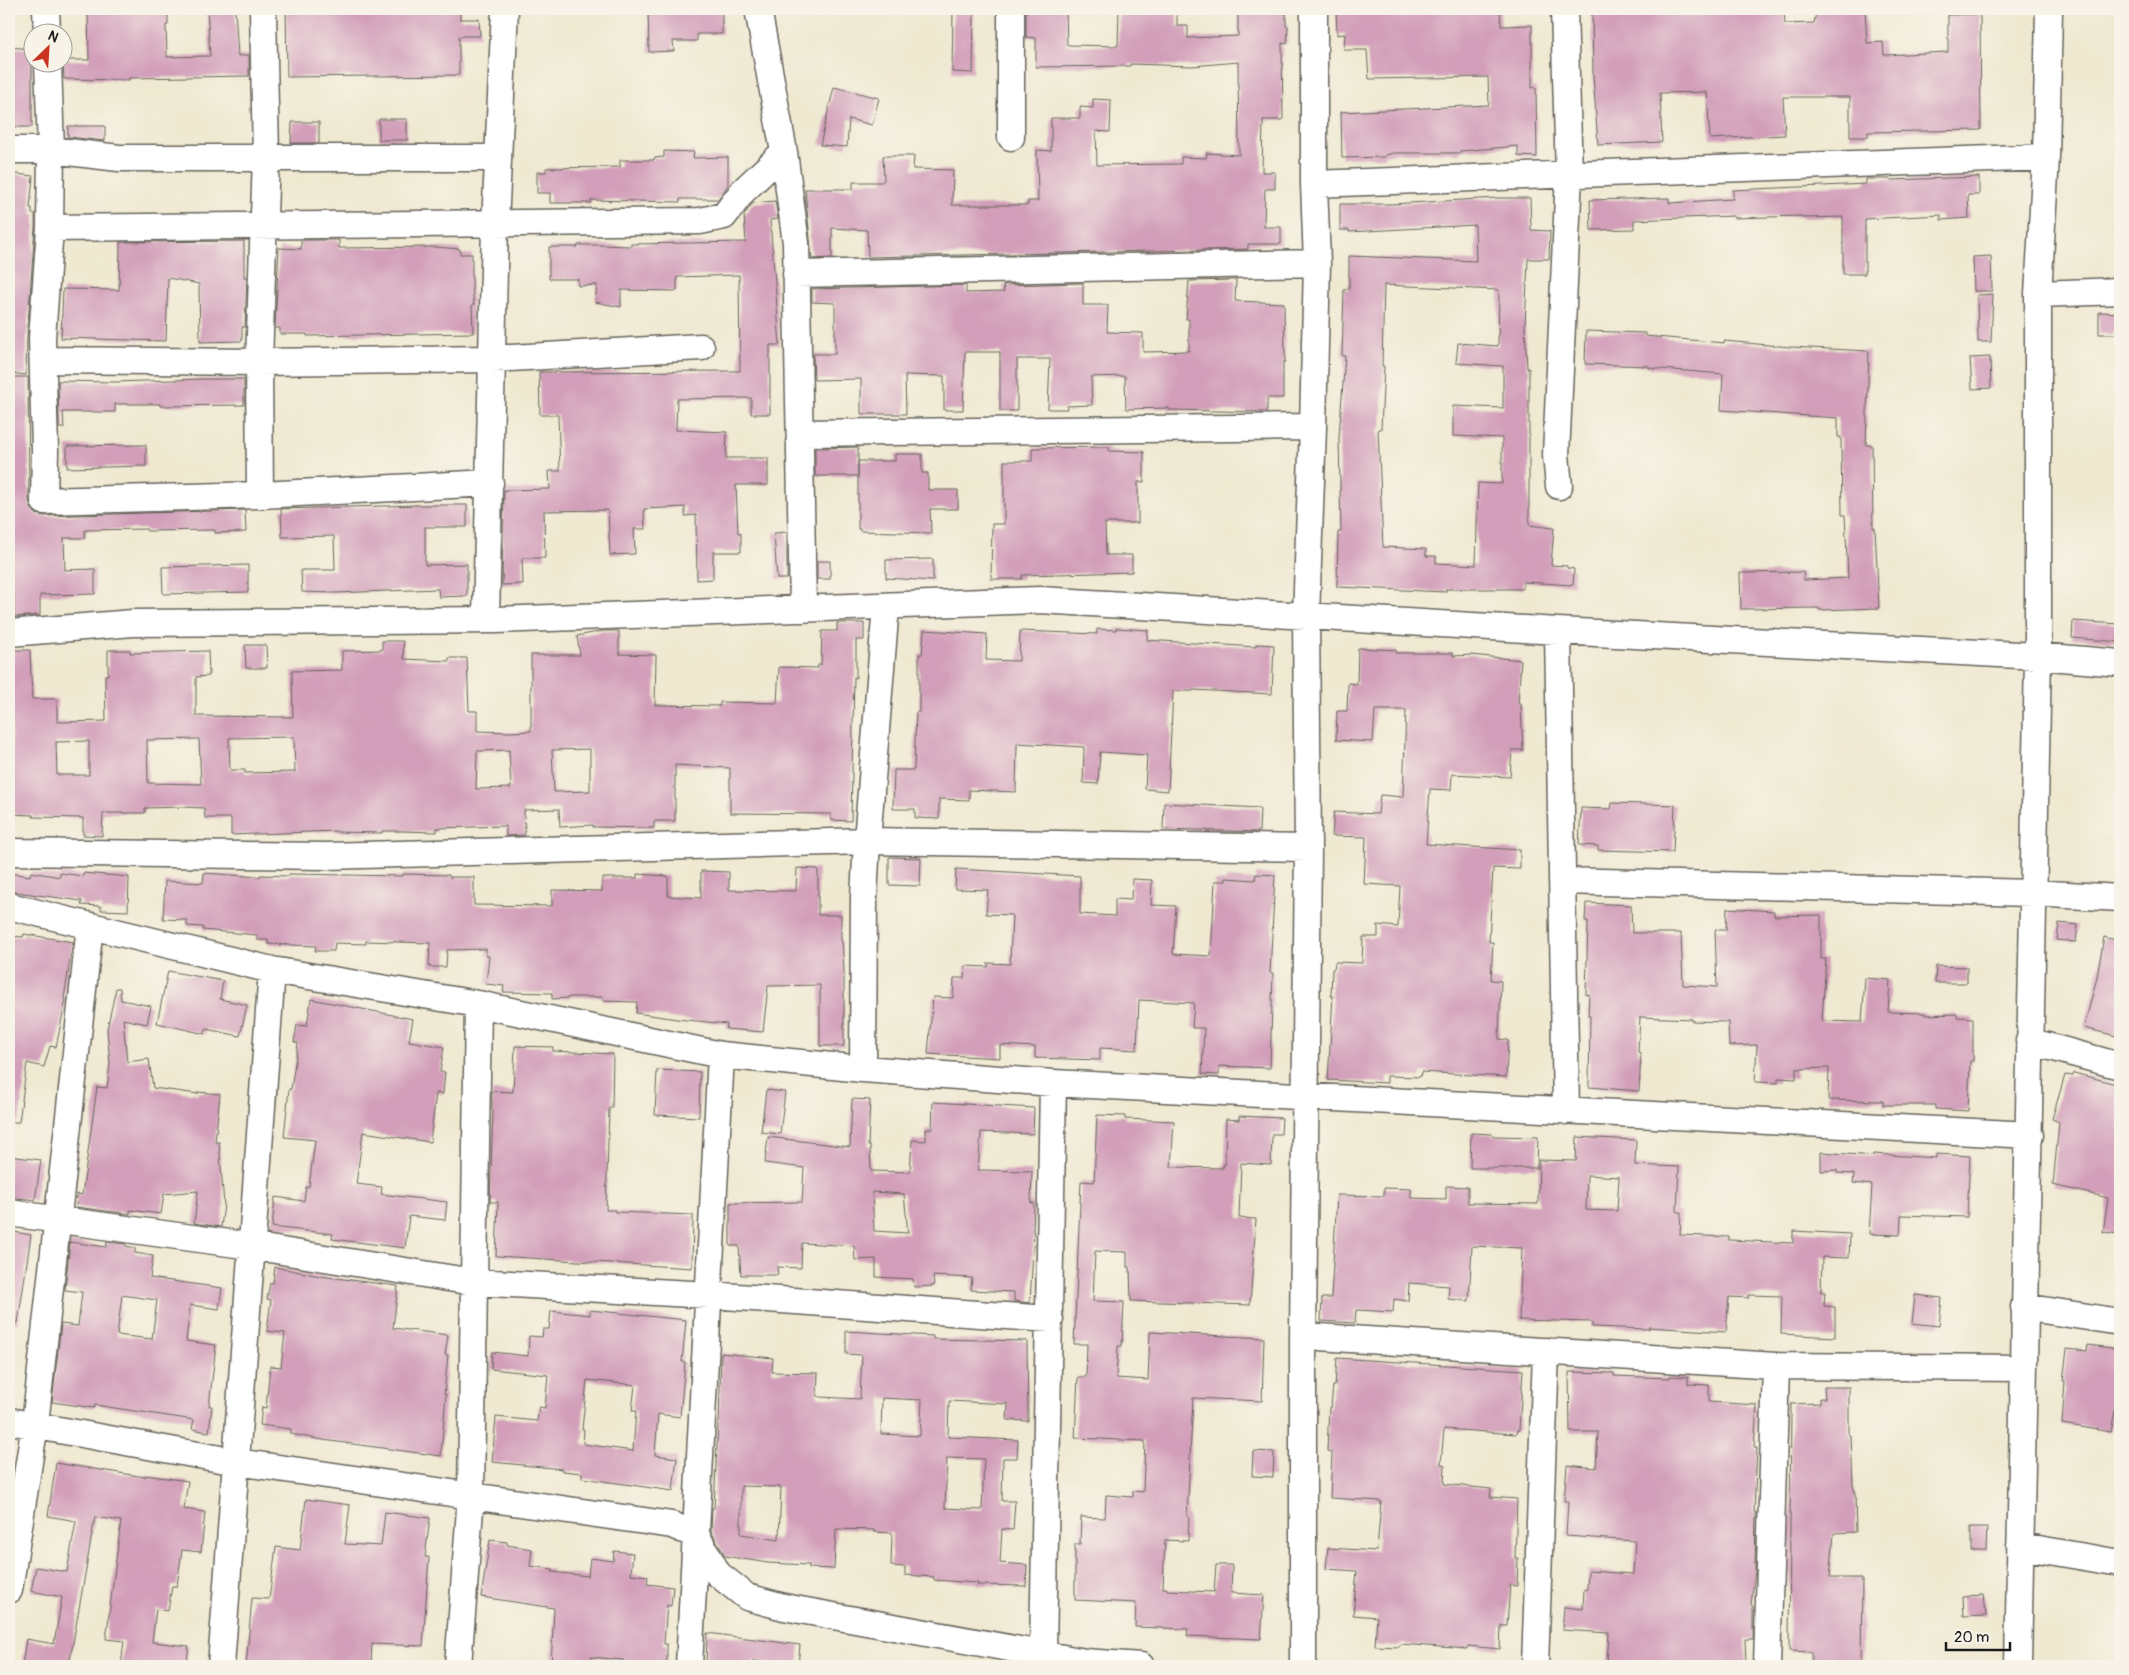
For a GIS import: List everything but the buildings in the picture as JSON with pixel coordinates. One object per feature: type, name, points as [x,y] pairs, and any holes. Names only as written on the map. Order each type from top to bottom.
[{"type":"street","points":[[46,9],[47,22]]},
{"type":"street","points":[[260,495],[259,362],[266,157],[263,9]]},
{"type":"street","points":[[486,620],[495,224],[505,9]]},
{"type":"street","points":[[758,9],[784,152],[796,243],[803,609]]},
{"type":"street","points":[[1011,9],[1011,137]]},
{"type":"street","points":[[1303,1666],[1303,1336],[1308,848],[1306,616],[1314,427],[1317,263],[1314,184],[1314,9]]},
{"type":"street","points":[[1558,486],[1556,455],[1569,175],[1564,9]]},
{"type":"street","points":[[2018,1666],[2038,656],[2038,294],[2046,157],[2048,9]]},
{"type":"street","points":[[48,72],[51,150],[50,228],[42,338],[44,501],[260,495],[490,483]]},
{"type":"street","points":[[9,150],[51,150],[119,158],[498,158]]},
{"type":"street","points":[[50,228],[264,224],[495,224],[700,221],[724,216],[744,191],[784,152]]},
{"type":"street","points":[[1314,184],[1569,175],[1816,163],[2046,157]]},
{"type":"street","points":[[796,274],[1317,263]]},
{"type":"street","points":[[2038,294],[2120,291]]},
{"type":"street","points":[[43,360],[259,362],[492,359],[701,347]]},
{"type":"street","points":[[800,433],[1314,427]]},
{"type":"street","points":[[9,633],[133,623],[486,620],[1040,600],[1558,632],[2038,656],[2120,663]]},
{"type":"street","points":[[863,1069],[864,897],[886,606]]},
{"type":"street","points":[[1558,632],[1566,1111]]},
{"type":"street","points":[[9,852],[326,856],[867,841],[1308,848]]},
{"type":"street","points":[[1562,881],[2032,893],[2120,898]]},
{"type":"street","points":[[9,906],[272,970],[478,1004],[721,1055],[863,1069],[1053,1083],[2030,1135]]},
{"type":"street","points":[[9,1590],[34,1424],[90,926]]},
{"type":"street","points":[[221,1666],[272,970]]},
{"type":"street","points":[[458,1666],[471,1496],[478,1004]]},
{"type":"street","points":[[2029,1041],[2120,1066]]},
{"type":"street","points":[[689,1666],[721,1055]]},
{"type":"street","points":[[1043,1653],[1053,1083]]},
{"type":"street","points":[[9,1213],[251,1246],[473,1282],[709,1295],[1050,1318]]},
{"type":"street","points":[[2024,1307],[2120,1322]]},
{"type":"street","points":[[1303,1336],[1776,1366],[2024,1368]]},
{"type":"street","points":[[1535,1666],[1546,1351]]},
{"type":"street","points":[[1767,1666],[1776,1366]]},
{"type":"street","points":[[9,1421],[237,1462],[672,1526],[696,1535],[718,1574],[748,1596],[784,1607],[1085,1662],[1141,1666]]},
{"type":"street","points":[[2020,1546],[2120,1563]]}]
